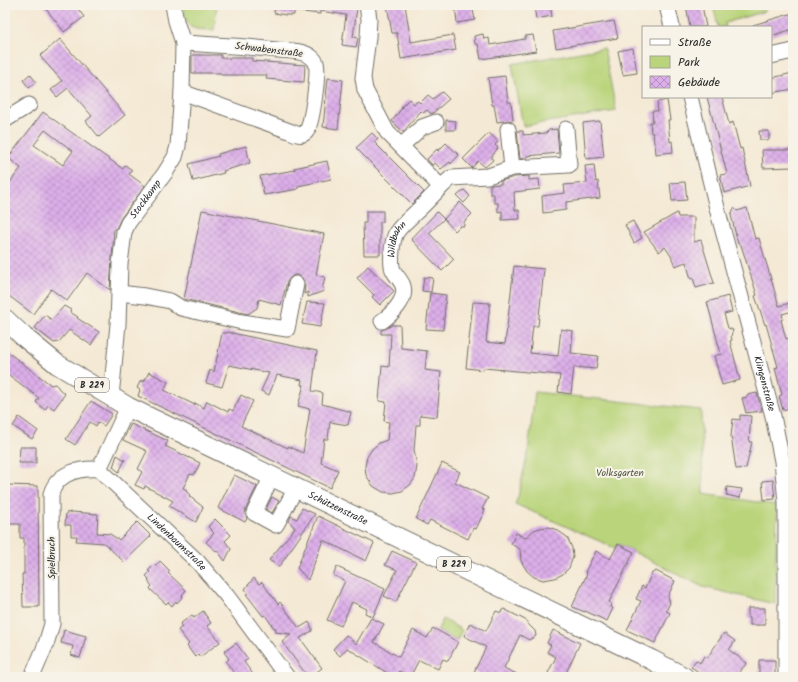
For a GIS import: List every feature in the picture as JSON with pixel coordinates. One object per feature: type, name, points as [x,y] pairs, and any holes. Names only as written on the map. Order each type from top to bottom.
[{"type":"main road","name":"Schützenstraße","points":[[5,319],[57,364],[128,407],[652,660],[684,677]]},
{"type":"street","name":"Stockkamp","points":[[111,397],[118,324],[121,256],[124,232],[128,223],[166,174],[175,157],[178,146],[182,92],[183,43],[173,5]]},
{"type":"street","points":[[367,5],[369,19],[363,85],[387,132],[441,186]]},
{"type":"street","points":[[667,5],[672,26]]},
{"type":"street","name":"Schwabenstraße","points":[[182,92],[302,135],[306,133],[309,127],[315,96],[317,70],[316,64],[312,57],[299,52],[257,47],[183,43]]},
{"type":"street","points":[[772,56],[793,51]]},
{"type":"street","name":"Klingenstraße","points":[[690,98],[720,219],[773,416],[788,460],[785,479],[786,677]]},
{"type":"street","points":[[5,120],[29,105]]},
{"type":"street","points":[[401,146],[422,127],[436,122]]},
{"type":"street","points":[[508,129],[512,168]]},
{"type":"street","name":"Wildbahn","points":[[382,321],[397,307],[403,294],[403,286],[392,264],[393,246],[396,233],[441,186],[451,178],[488,176],[512,168],[569,165],[566,129]]},
{"type":"street","points":[[119,293],[170,301],[181,308],[242,322],[287,329],[296,284]]},
{"type":"street","points":[[99,469],[128,407]]},
{"type":"street","name":"Spielbruch","points":[[32,677],[46,644],[52,624],[52,489],[60,479],[69,474],[85,470],[99,469]]},
{"type":"street","name":"Lindenbaumstraße","points":[[99,469],[192,557],[212,578],[287,677]]},
{"type":"street","points":[[272,476],[254,513],[276,525],[296,488]]},
{"type":"green space","points":[[182,5],[217,5],[214,30],[194,29],[191,27],[186,20]]},
{"type":"green space","points":[[713,5],[765,5],[765,11],[725,23],[726,26],[718,26]]},
{"type":"green space","points":[[604,48],[616,111],[523,126],[512,64]]},
{"type":"green space","name":"Volksgarten","points":[[535,392],[701,410],[703,494],[777,505],[775,604],[703,587],[618,544],[615,548],[515,504],[518,497],[528,452]]},
{"type":"green space","points":[[443,619],[462,630],[457,641],[437,631]]},
{"type":"building","points":[[43,5],[75,5],[84,17],[64,32]]},
{"type":"building","points":[[275,5],[348,5],[348,7],[357,8],[353,37],[358,38],[356,47],[342,45],[346,15],[320,11],[320,14],[294,11],[294,15],[286,15],[274,13]]},
{"type":"building","points":[[387,5],[405,5],[411,42],[453,35],[456,50],[401,59],[397,33],[392,33]]},
{"type":"building","points":[[455,5],[472,5],[475,20],[457,23]]},
{"type":"building","points":[[534,5],[550,5],[552,16],[536,19]]},
{"type":"building","points":[[686,5],[702,5],[706,26],[690,26]]},
{"type":"building","points":[[793,13],[793,29],[772,36],[772,26],[753,25]]},
{"type":"building","points":[[614,21],[618,38],[556,48],[553,31]]},
{"type":"building","points":[[483,34],[484,39],[489,38],[490,45],[525,39],[525,36],[533,35],[536,51],[481,59],[478,44],[475,44],[474,36]]},
{"type":"building","points":[[60,39],[125,115],[99,137],[86,121],[92,116],[68,88],[57,97],[51,90],[62,81],[40,56]]},
{"type":"building","points":[[633,48],[637,73],[623,75],[618,51]]},
{"type":"building","points":[[192,55],[221,55],[221,58],[252,58],[252,61],[305,65],[304,82],[266,79],[267,75],[221,75],[221,73],[192,73]]},
{"type":"building","points":[[793,73],[793,89],[772,93],[772,78]]},
{"type":"building","points":[[30,74],[36,82],[29,88],[23,80]]},
{"type":"building","points":[[505,76],[508,102],[511,102],[513,120],[497,122],[494,105],[492,105],[488,78]]},
{"type":"building","points":[[328,78],[343,80],[338,129],[323,127]]},
{"type":"building","points":[[442,92],[449,99],[431,114],[427,110],[423,113],[421,111],[403,132],[392,121],[402,108],[401,107],[409,99],[414,104],[418,101],[420,103],[428,95],[433,99]]},
{"type":"building","points":[[707,98],[722,98],[729,124],[733,122],[740,149],[742,148],[750,186],[724,193],[720,175],[727,174]]},
{"type":"building","points":[[667,100],[670,120],[668,120],[670,142],[672,141],[673,152],[656,154],[653,133],[651,133],[650,122],[653,122],[652,111],[658,111],[657,102]]},
{"type":"building","points":[[43,112],[123,169],[125,165],[132,170],[129,174],[145,186],[121,218],[116,229],[114,229],[110,290],[87,273],[67,301],[51,289],[33,314],[5,293],[5,189],[21,168],[8,158]],"holes":[[[45,130],[73,151],[63,165],[34,145]]]},
{"type":"building","points":[[446,120],[456,121],[455,130],[446,130]]},
{"type":"building","points":[[600,121],[604,157],[586,159],[583,123]]},
{"type":"building","points":[[557,129],[559,153],[527,156],[527,158],[520,159],[517,131],[523,131],[523,135],[546,133],[549,130]]},
{"type":"building","points":[[759,131],[769,131],[769,140],[760,140]]},
{"type":"building","points":[[372,133],[378,139],[374,142],[424,192],[412,204],[356,148]]},
{"type":"building","points":[[489,133],[498,141],[495,145],[498,148],[491,157],[493,160],[485,167],[478,161],[472,168],[463,159]]},
{"type":"building","points":[[446,143],[459,155],[451,164],[450,162],[441,169],[435,163],[432,165],[427,159],[437,149],[438,151]]},
{"type":"building","points":[[246,146],[250,163],[223,171],[224,173],[193,181],[189,164],[219,156],[218,154]]},
{"type":"building","points":[[762,150],[793,150],[793,167],[763,168]]},
{"type":"building","points":[[327,161],[331,179],[298,186],[298,189],[264,195],[260,176],[295,170],[294,168]]},
{"type":"building","points":[[594,165],[600,198],[566,202],[566,210],[543,213],[542,196],[565,193],[564,185],[587,183],[585,166]]},
{"type":"building","points":[[529,176],[529,180],[539,179],[540,189],[514,192],[515,210],[519,210],[520,219],[502,220],[502,211],[498,212],[498,203],[494,203],[494,194],[490,194],[490,185],[501,184],[501,181],[514,177]]},
{"type":"building","points":[[685,182],[687,200],[672,201],[670,183]]},
{"type":"building","points":[[464,190],[470,196],[464,203],[457,196]]},
{"type":"building","points":[[460,202],[472,214],[464,222],[464,226],[460,226],[455,231],[444,219]]},
{"type":"building","points":[[734,208],[737,211],[747,208],[755,239],[759,238],[779,306],[793,302],[793,311],[782,314],[783,319],[781,320],[786,339],[793,337],[793,378],[789,380],[793,394],[793,407],[783,410],[779,396],[782,395],[775,368],[778,367],[766,324],[765,325],[755,296],[757,295],[741,245],[738,244],[731,215]]},
{"type":"building","points":[[202,210],[324,234],[316,275],[325,277],[322,286],[324,291],[308,297],[308,292],[304,294],[305,286],[302,278],[298,275],[294,275],[287,282],[281,305],[259,299],[257,308],[248,314],[184,299]]},
{"type":"building","points":[[366,211],[383,211],[383,222],[380,222],[380,255],[364,255],[363,223],[366,223]]},
{"type":"building","points":[[437,212],[444,219],[429,233],[454,259],[442,271],[411,239]]},
{"type":"building","points":[[677,213],[678,217],[694,217],[694,242],[701,240],[714,283],[696,288],[693,278],[691,279],[686,262],[675,266],[665,247],[659,252],[644,232]]},
{"type":"building","points":[[633,221],[642,238],[634,243],[625,225]]},
{"type":"building","points":[[368,266],[394,291],[380,305],[372,297],[374,295],[357,278]]},
{"type":"building","points":[[514,266],[544,269],[538,326],[533,326],[530,353],[558,356],[561,329],[573,331],[571,353],[598,356],[596,369],[574,367],[571,394],[558,392],[560,375],[484,368],[483,370],[466,368],[473,302],[490,303],[486,342],[505,344]]},
{"type":"building","points":[[424,277],[433,278],[431,292],[422,291]]},
{"type":"building","points":[[430,293],[446,295],[443,330],[426,329]]},
{"type":"building","points":[[728,296],[732,312],[724,314],[728,328],[733,330],[731,336],[732,340],[730,341],[740,380],[722,385],[714,356],[721,354],[707,302]]},
{"type":"building","points":[[307,302],[325,303],[320,327],[302,324]]},
{"type":"building","points":[[64,306],[71,310],[70,312],[78,317],[77,318],[99,332],[91,345],[69,330],[59,342],[54,343],[35,328],[45,315],[52,320]]},
{"type":"building","points":[[392,325],[400,325],[401,348],[427,351],[425,370],[441,372],[437,417],[420,415],[420,425],[416,425],[414,450],[417,466],[415,478],[410,485],[402,491],[393,493],[383,492],[373,486],[366,475],[365,466],[367,457],[372,449],[379,443],[387,440],[389,422],[384,421],[386,402],[379,401],[382,366],[389,367],[391,334],[381,334],[381,330]]},
{"type":"building","points":[[227,332],[317,351],[312,391],[323,393],[322,404],[351,412],[348,425],[330,422],[328,439],[324,439],[321,463],[338,470],[330,488],[138,396],[140,390],[137,388],[141,380],[144,382],[149,372],[168,382],[164,390],[204,408],[207,401],[228,412],[229,409],[233,411],[241,395],[253,401],[241,426],[288,448],[288,446],[303,453],[310,409],[298,406],[304,385],[301,385],[302,380],[277,375],[269,395],[261,391],[269,373],[229,365],[222,387],[206,383],[210,370],[214,372],[222,333]]},
{"type":"building","points":[[5,350],[51,385],[55,384],[65,394],[54,409],[48,405],[45,410],[36,402],[39,398],[5,372]]},
{"type":"building","points":[[757,393],[762,411],[746,413],[742,398],[747,397],[747,395]]},
{"type":"building","points":[[91,401],[112,414],[104,426],[98,422],[96,426],[90,422],[75,445],[66,439]]},
{"type":"building","points":[[740,415],[751,416],[749,442],[752,442],[746,468],[736,469],[731,436],[733,419],[740,420]]},
{"type":"building","points":[[19,417],[38,431],[32,439],[13,426]]},
{"type":"building","points":[[131,424],[168,441],[165,446],[200,463],[194,475],[190,474],[183,488],[187,490],[186,491],[190,495],[189,496],[203,507],[196,522],[169,506],[173,501],[145,486],[144,489],[135,485],[142,472],[138,469],[147,451],[123,440]]},
{"type":"building","points":[[20,447],[36,447],[36,463],[19,463]]},
{"type":"building","points":[[117,455],[125,460],[119,472],[113,467]]},
{"type":"building","points":[[442,463],[460,472],[455,482],[488,498],[482,509],[485,510],[476,529],[473,528],[468,539],[430,520],[427,525],[416,519]]},
{"type":"building","points":[[234,475],[257,486],[246,509],[245,514],[247,518],[245,522],[218,508]]},
{"type":"building","points":[[773,480],[775,499],[764,500],[762,481]]},
{"type":"building","points":[[7,485],[38,486],[39,607],[23,607],[22,574],[24,574],[24,538],[20,538],[20,524],[8,524]]},
{"type":"building","points":[[727,487],[742,489],[740,498],[726,495]]},
{"type":"building","points":[[272,497],[279,501],[272,513],[266,509]]},
{"type":"building","points":[[302,508],[315,514],[279,567],[269,560],[295,528],[289,521],[291,516],[297,519]]},
{"type":"building","points":[[66,513],[98,514],[97,533],[110,534],[119,540],[137,522],[151,536],[124,562],[104,543],[76,541],[77,536],[71,536],[71,525],[65,525]]},
{"type":"building","points":[[318,516],[374,543],[366,561],[323,540],[308,580],[297,568]]},
{"type":"building","points":[[215,519],[231,535],[225,541],[231,549],[225,561],[217,550],[216,551],[206,542],[214,533],[208,527]]},
{"type":"building","points":[[549,527],[557,530],[567,537],[572,548],[573,557],[569,568],[563,574],[555,578],[543,580],[534,577],[527,571],[521,561],[520,549],[511,544],[516,533],[525,538],[534,530]]},
{"type":"building","points":[[618,544],[634,552],[609,602],[611,603],[610,607],[613,608],[607,621],[572,607],[587,574],[585,572],[596,551],[610,559]]},
{"type":"building","points":[[392,551],[416,562],[396,602],[384,596],[397,570],[385,565]]},
{"type":"building","points":[[160,561],[170,571],[168,573],[186,590],[177,603],[176,601],[172,606],[168,602],[166,604],[151,590],[150,588],[152,586],[146,576],[150,572],[148,571],[154,565],[156,566]]},
{"type":"building","points":[[337,567],[385,589],[373,617],[365,613],[367,609],[352,602],[341,626],[327,620],[345,581],[333,575]]},
{"type":"building","points":[[656,571],[675,581],[668,596],[670,603],[666,611],[670,613],[655,643],[627,630],[641,601],[636,599],[642,586],[645,588],[652,573]]},
{"type":"building","points":[[254,578],[259,584],[262,582],[278,604],[280,602],[299,628],[309,622],[312,631],[300,638],[322,668],[310,677],[308,677],[282,642],[292,634],[275,632],[276,628],[274,628],[265,615],[263,616],[246,594],[248,593],[245,589]]},
{"type":"building","points":[[748,608],[765,608],[765,625],[750,625]]},
{"type":"building","points":[[504,609],[527,621],[527,623],[535,631],[536,636],[529,640],[520,635],[504,668],[523,677],[484,677],[474,672],[486,647],[464,636],[470,623],[486,631],[496,611],[501,613]]},
{"type":"building","points":[[203,611],[211,623],[207,626],[220,642],[200,657],[198,654],[195,657],[187,646],[189,644],[178,630],[182,627],[180,624],[192,615],[194,618]]},
{"type":"building","points":[[371,618],[384,624],[374,642],[399,657],[413,630],[427,638],[433,628],[458,642],[448,661],[443,659],[438,669],[419,660],[410,677],[399,671],[394,677],[347,648],[340,656],[333,649],[346,635],[356,644]]},
{"type":"building","points":[[64,630],[86,636],[80,658],[71,655],[73,646],[61,643]]},
{"type":"building","points":[[553,630],[580,643],[564,677],[546,677],[556,657],[547,652],[551,645],[547,643]]},
{"type":"building","points":[[724,633],[735,641],[729,650],[747,663],[735,677],[707,677],[691,667],[696,660],[700,663],[704,656],[707,658]]},
{"type":"building","points":[[236,643],[248,659],[244,662],[255,677],[237,677],[226,662],[229,659],[224,652]]},
{"type":"building","points":[[759,660],[775,660],[775,677],[759,677]]}]
